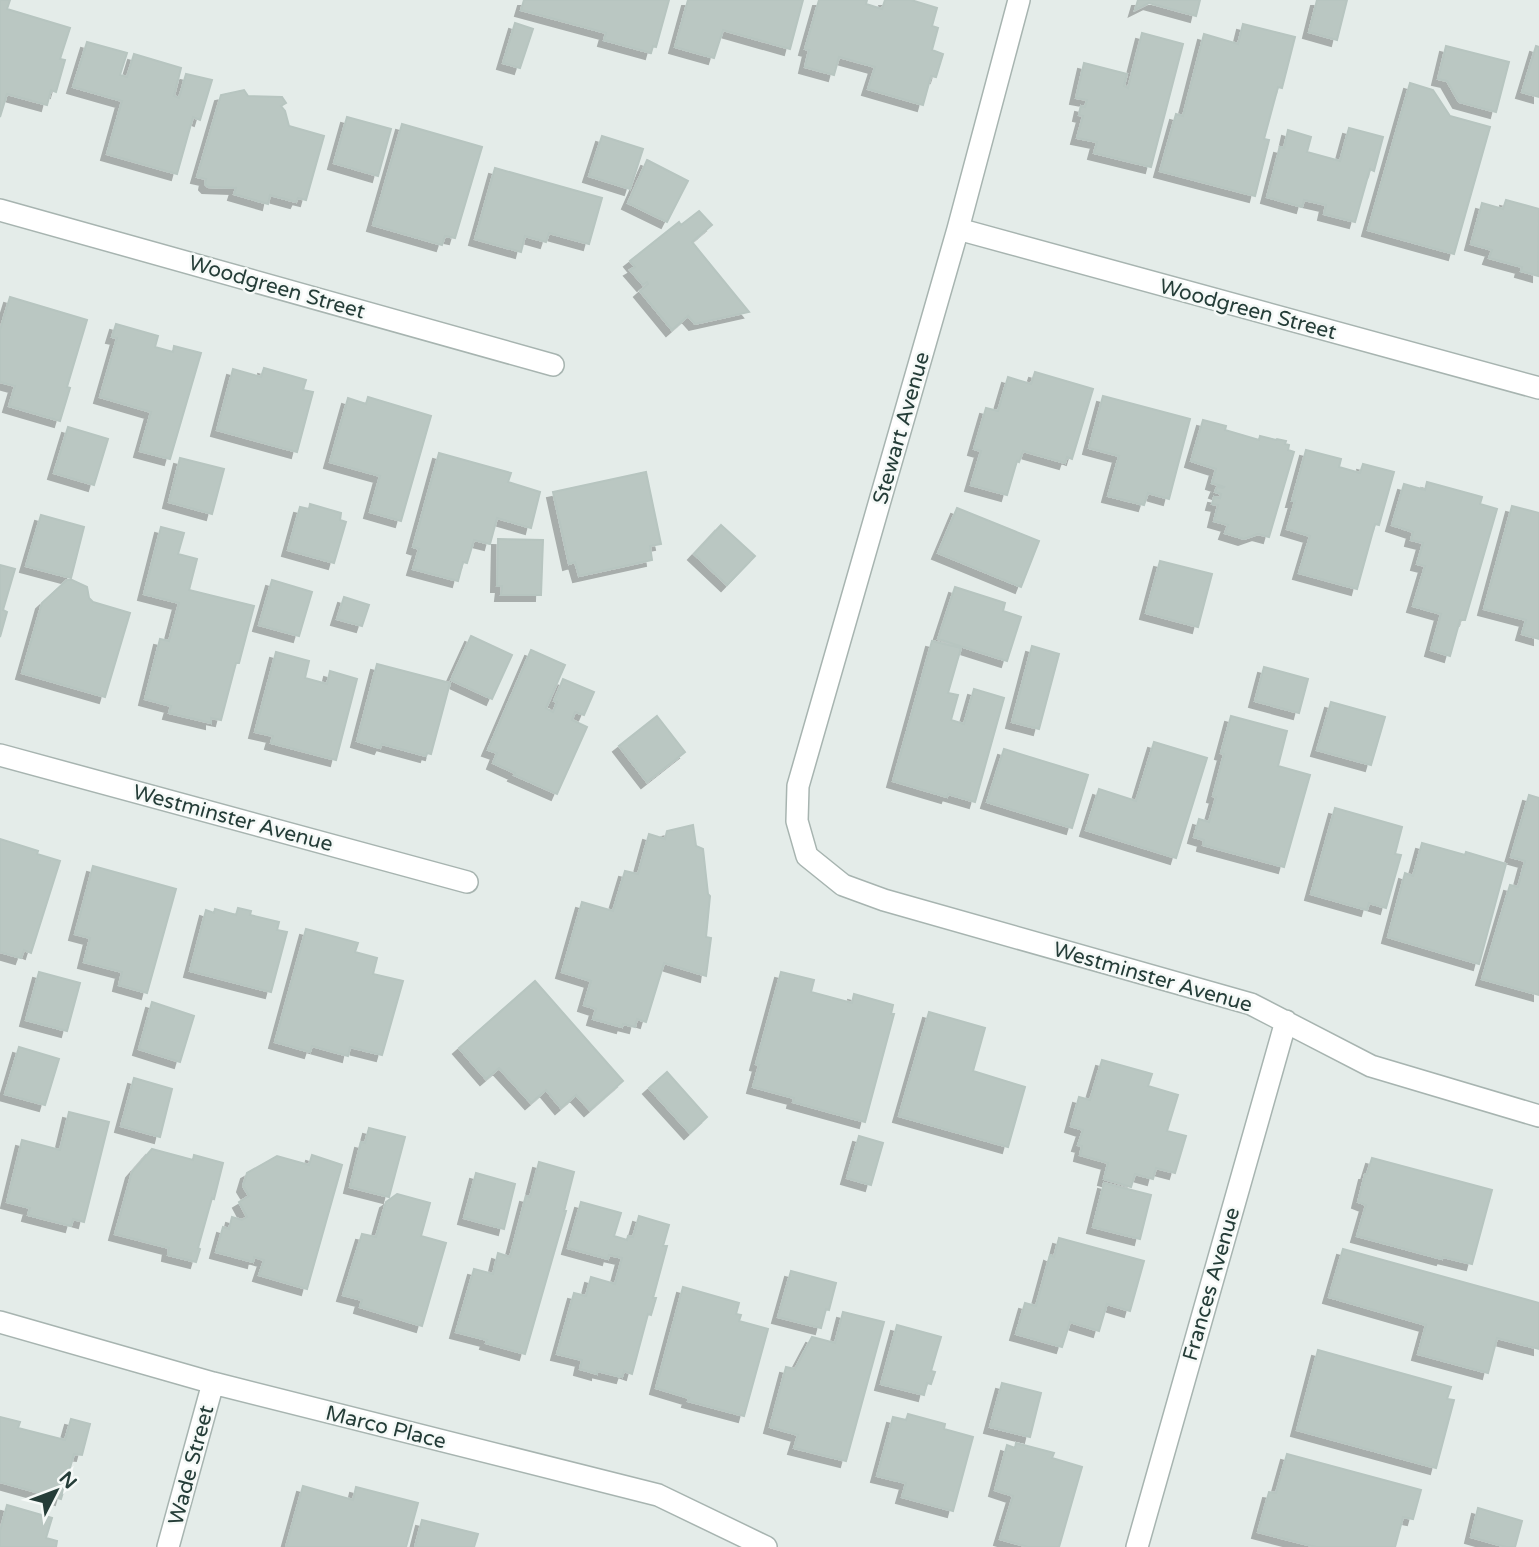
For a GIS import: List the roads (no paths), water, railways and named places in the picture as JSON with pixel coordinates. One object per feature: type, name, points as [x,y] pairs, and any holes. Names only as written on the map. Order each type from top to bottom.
[{"type":"street","name":"Stewart Avenue","points":[[807,856],[797,821],[798,786],[958,229],[1019,0]]},
{"type":"street","name":"Woodgreen Street","points":[[0,210],[554,365]]},
{"type":"street","name":"Woodgreen Street","points":[[958,229],[1539,388]]},
{"type":"street","name":"Westminster Avenue","points":[[0,755],[467,882]]},
{"type":"street","name":"Westminster Avenue","points":[[807,856],[843,885],[884,900],[1251,1004],[1371,1066],[1539,1116]]},
{"type":"street","name":"Frances Avenue","points":[[1137,1547],[1286,1021]]},
{"type":"street","name":"Marco Place","points":[[0,1322],[214,1383],[658,1495],[766,1547]]},
{"type":"street","name":"Wade Street","points":[[168,1547],[214,1383]]}]
